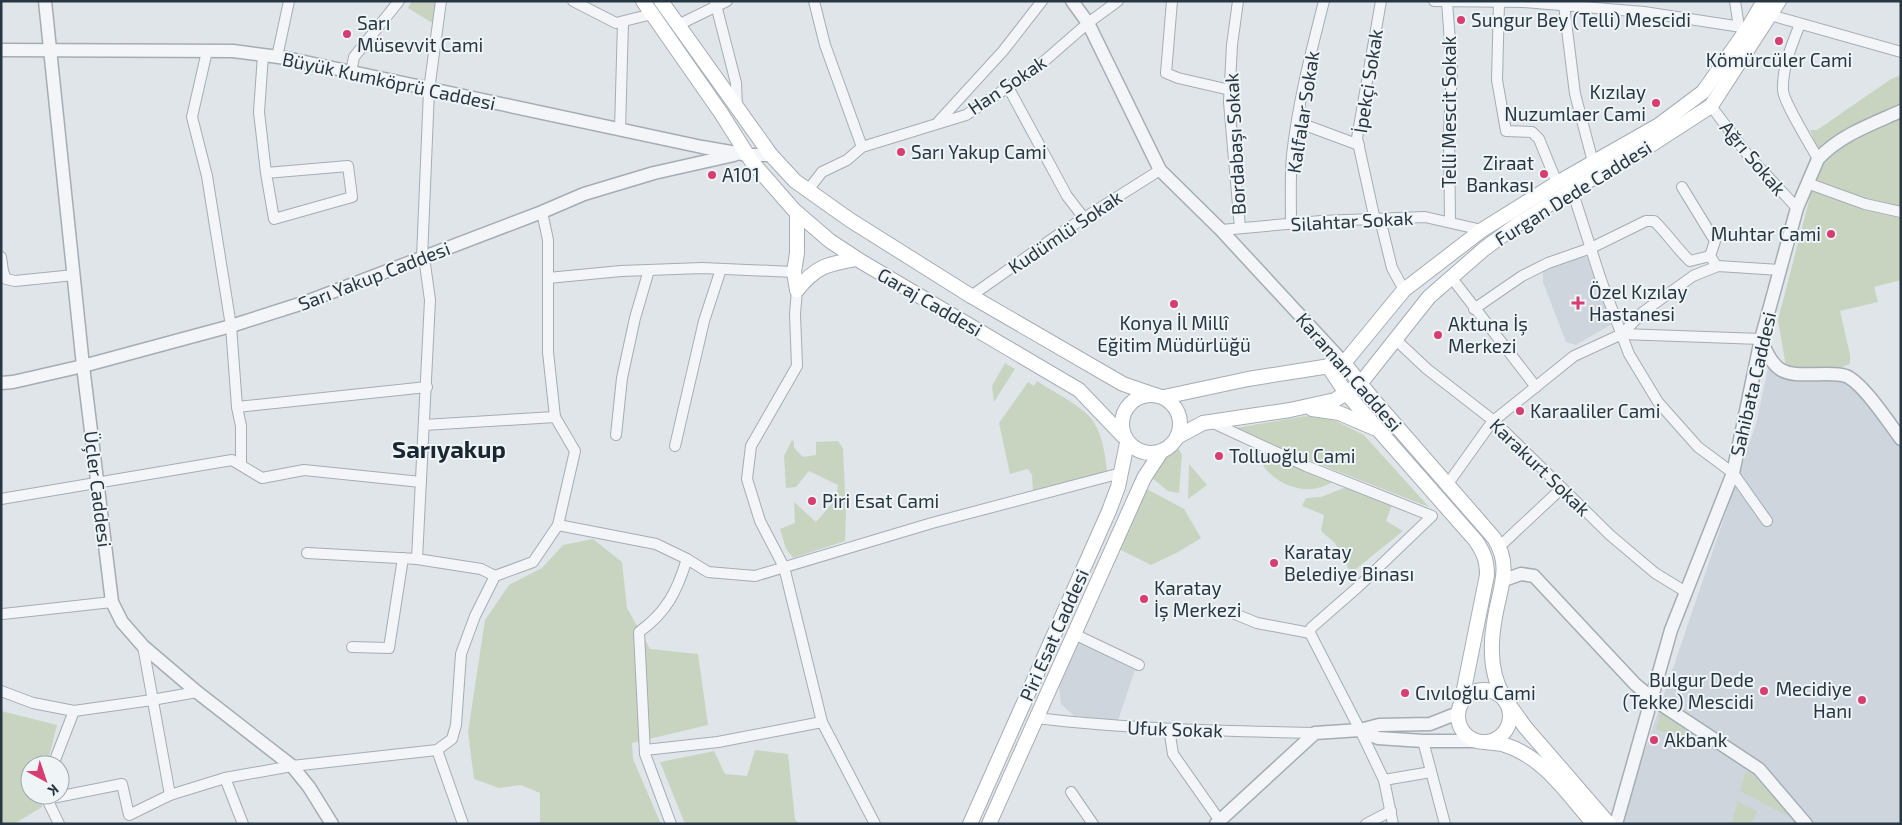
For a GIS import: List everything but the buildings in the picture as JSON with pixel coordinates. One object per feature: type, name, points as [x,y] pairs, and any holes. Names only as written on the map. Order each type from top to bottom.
[{"type":"main road","name":"Garaj Caddesi","points":[[643,1],[721,113],[744,154],[797,212],[830,242],[1079,390],[1125,439]]},
{"type":"main road","name":"Garaj Caddesi","points":[[662,1],[772,155],[795,180],[858,225],[970,296],[1123,384],[1159,396]]},
{"type":"main road","name":"Furgan Dede Caddesi","points":[[1344,363],[1404,290],[1482,230],[1557,183],[1660,125],[1703,92],[1744,28],[1764,1]]},
{"type":"main road","name":"Furgan Dede Caddesi","points":[[1360,384],[1429,297],[1484,249],[1518,224],[1572,190],[1643,150],[1711,106],[1733,76],[1779,1]]},
{"type":"main road","points":[[797,212],[797,253],[794,272],[797,290]]},
{"type":"main road","points":[[797,290],[818,268],[856,259]]},
{"type":"main road","points":[[1159,396],[1171,403],[1177,410],[1180,418],[1180,428],[1177,436],[1173,443],[1161,452],[1152,454],[1134,449],[1125,439],[1121,419],[1124,410],[1137,398],[1146,395],[1159,396],[1344,363]]},
{"type":"main road","name":"Karaman Caddesi","points":[[1344,363],[1360,384],[1494,538],[1499,547],[1504,561],[1504,580],[1495,617],[1492,648],[1495,680],[1506,701]]},
{"type":"main road","name":"Karaman Caddesi","points":[[1328,366],[1346,393],[1483,551],[1486,562],[1486,575],[1459,708]]},
{"type":"main road","points":[[1177,436],[1203,423],[1301,408],[1335,400],[1360,384]]},
{"type":"main road","points":[[1301,408],[1339,412],[1381,432]]},
{"type":"main road","name":"Piri Esat Caddesi","points":[[970,824],[1110,511],[1121,473],[1125,439]]},
{"type":"main road","name":"Piri Esat Caddesi","points":[[989,824],[1144,478],[1161,452]]},
{"type":"main road","points":[[1594,824],[1550,773],[1537,762],[1505,745],[1481,742],[1468,737],[1462,730],[1459,722],[1459,708],[1465,697],[1472,692],[1480,690],[1497,692],[1609,824]]},
{"type":"main road","points":[[1481,742],[1494,740],[1502,736],[1507,729],[1511,712],[1506,701]]},
{"type":"street","name":"Üçler Caddesi","points":[[45,1],[83,366],[112,602],[122,622],[143,646],[197,692],[292,766],[314,794],[332,824]]},
{"type":"street","points":[[277,56],[289,1]]},
{"type":"street","points":[[351,72],[354,58],[399,1]]},
{"type":"street","points":[[417,559],[430,300],[423,258],[429,90],[442,1]]},
{"type":"street","points":[[573,1],[616,23],[652,14]]},
{"type":"street","points":[[814,1],[825,45],[862,147]]},
{"type":"street","points":[[938,122],[1003,51],[1042,1]]},
{"type":"street","name":"Karaman Caddesi","points":[[1072,1],[1088,23],[1160,170],[1221,230],[1344,363]]},
{"type":"street","name":"Han Sokak","points":[[808,190],[822,172],[846,160],[862,147],[966,114],[1034,70],[1088,23],[1118,1]]},
{"type":"street","points":[[1172,1],[1166,74],[1230,90]]},
{"type":"street","name":"Bordabaşı Sokak","points":[[1238,1],[1232,45],[1229,102],[1240,228]]},
{"type":"street","name":"Kalfalar Sokak","points":[[1291,224],[1292,156],[1297,122],[1303,84],[1324,1]]},
{"type":"street","name":"İpekçi Sokak","points":[[1381,1],[1357,138],[1392,268],[1404,290]]},
{"type":"street","points":[[1434,1],[1518,1],[1564,5],[1590,4],[1744,28],[1735,1]]},
{"type":"street","points":[[678,25],[719,2],[736,83],[737,107]]},
{"type":"street","name":"Telli Mescit Sokak","points":[[1448,2],[1452,68],[1449,133],[1450,222]]},
{"type":"street","points":[[1499,2],[1497,80],[1506,131],[1532,132],[1539,139],[1557,183]]},
{"type":"street","points":[[1564,5],[1575,94],[1593,162]]},
{"type":"street","points":[[1770,15],[1901,52]]},
{"type":"street","points":[[620,130],[623,22]]},
{"type":"street","points":[[1800,24],[1791,47],[1783,92],[1818,159]]},
{"type":"street","name":"Büyük Kumköprü Caddesi","points":[[1,50],[50,56],[207,51],[277,56],[620,130],[744,154],[772,155]]},
{"type":"street","points":[[207,51],[192,116],[207,176],[231,326],[237,406],[241,426],[241,465]]},
{"type":"street","points":[[264,55],[259,112],[266,173],[274,219],[352,197],[348,166],[266,173]]},
{"type":"street","points":[[1008,87],[1067,196],[1084,218]]},
{"type":"street","name":"Ağrı Sokak","points":[[1711,106],[1747,154],[1796,208]]},
{"type":"street","name":"Sahibata Caddesi","points":[[1616,824],[1671,630],[1734,473],[1761,339],[1796,208],[1818,159],[1830,146],[1846,136],[1901,111]]},
{"type":"street","points":[[1297,122],[1359,145]]},
{"type":"street","name":"Sarı Yakup Caddesi","points":[[1,383],[83,366],[231,326],[306,302],[542,212],[584,194],[654,173],[744,154]]},
{"type":"street","name":"Kudümlü Sokak","points":[[970,296],[1084,218],[1160,170]]},
{"type":"street","points":[[1807,183],[1865,204],[1901,212]]},
{"type":"street","points":[[1682,186],[1715,242],[1710,256]]},
{"type":"street","points":[[1572,190],[1601,280],[1630,354],[1658,402],[1698,447],[1734,473],[1767,520]]},
{"type":"street","points":[[70,793],[122,784],[130,815],[170,795],[225,778],[292,766],[437,750],[452,738],[456,725],[460,654],[475,616],[495,576],[533,562],[558,525],[575,452],[555,417],[548,352],[548,240],[542,212]]},
{"type":"street","name":"Silahtar Sokak","points":[[1221,230],[1291,224],[1425,217],[1482,230]]},
{"type":"street","points":[[1474,309],[1522,276],[1548,263],[1591,248],[1646,221],[1654,221],[1678,250],[1690,261],[1710,256]]},
{"type":"street","points":[[1710,256],[1718,266]]},
{"type":"street","points":[[1,257],[3,276],[6,279],[15,281],[74,275]]},
{"type":"street","points":[[1447,485],[1494,421],[1574,356],[1622,334],[1643,312],[1693,276],[1718,266],[1780,270]]},
{"type":"street","points":[[548,278],[648,270],[702,268],[794,272]]},
{"type":"street","points":[[675,446],[704,322],[721,269]]},
{"type":"street","points":[[616,435],[622,378],[648,270]]},
{"type":"street","points":[[1451,277],[1536,387]]},
{"type":"street","points":[[797,290],[795,314],[797,366],[751,446],[747,480],[760,521],[784,567],[822,722],[876,824]]},
{"type":"street","points":[[1622,334],[1761,339],[1774,364],[1784,373],[1838,374],[1853,380],[1878,408],[1901,439]]},
{"type":"street","name":"Karakurt Sokak","points":[[1395,339],[1427,369],[1494,421],[1610,535],[1654,573],[1686,592]]},
{"type":"street","points":[[237,406],[427,387]]},
{"type":"street","points":[[424,425],[555,417]]},
{"type":"street","points":[[1211,422],[1306,466],[1432,516],[1358,587],[1311,628],[1310,633],[1384,780],[1393,824]]},
{"type":"street","points":[[1,499],[232,460],[262,478],[304,470],[421,482]]},
{"type":"street","points":[[558,525],[656,544],[708,572],[755,576],[932,523],[1121,473]]},
{"type":"street","points":[[1499,547],[1562,488]]},
{"type":"street","points":[[307,553],[417,559],[481,569],[495,576]]},
{"type":"street","points":[[352,647],[389,648],[403,558]]},
{"type":"street","points":[[671,824],[645,750],[639,632],[654,622],[667,606],[679,584],[687,559]]},
{"type":"street","points":[[1504,580],[1521,574],[1534,576],[1635,684],[1759,769],[1806,824]]},
{"type":"street","points":[[3,614],[112,602]]},
{"type":"street","points":[[1235,614],[1257,623],[1310,633]]},
{"type":"street","points":[[1074,634],[1139,665]]},
{"type":"street","points":[[143,646],[170,795]]},
{"type":"street","points":[[1,691],[33,703],[74,711],[197,692]]},
{"type":"street","points":[[1168,729],[1173,754],[1218,822],[1315,733],[1360,730],[1379,725],[1430,724],[1459,708]]},
{"type":"street","points":[[58,755],[74,711]]},
{"type":"street","name":"Ufuk Sokak","points":[[1036,718],[1103,726],[1315,733]]},
{"type":"street","points":[[645,750],[718,742],[822,722]]},
{"type":"street","points":[[1360,730],[1378,738],[1423,742],[1481,742]]},
{"type":"street","points":[[1423,742],[1445,824]]},
{"type":"street","points":[[437,750],[462,824]]},
{"type":"street","points":[[1384,780],[1431,772]]},
{"type":"street","points":[[225,778],[243,824]]},
{"type":"street","points":[[1071,792],[1093,824]]},
{"type":"street","points":[[51,805],[59,824]]},
{"type":"street","points":[[1366,824],[1390,811]]},
{"type":"shaded area","name":"Özel Kızılay Hastanesi","points":[[1586,255],[1612,324],[1576,345],[1566,342],[1543,282],[1543,271]]},
{"type":"shaded area","points":[[1768,368],[1790,377],[1840,374],[1901,436],[1901,824],[1620,824],[1756,424]]},
{"type":"shaded area","points":[[1079,643],[1135,670],[1118,720],[1074,716],[1061,704],[1059,686]]},
{"type":"green space","points":[[412,1],[437,1],[434,24],[408,8]]},
{"type":"green space","points":[[1901,75],[1901,280],[1874,287],[1878,302],[1840,311],[1850,355],[1850,364],[1842,367],[1786,367],[1778,320],[1812,189],[1822,161],[1810,130],[1817,130],[1891,79]]},
{"type":"green space","points":[[1005,363],[1015,369],[994,402],[992,386]]},
{"type":"green space","points":[[1037,381],[1089,416],[1097,428],[1102,442],[1107,471],[1033,492],[1032,475],[1028,469],[1010,474],[999,423],[1028,382],[1034,386]]},
{"type":"green space","points":[[1306,416],[1336,421],[1364,435],[1429,507],[1229,429]]},
{"type":"green space","points":[[792,440],[794,448],[803,457],[816,455],[816,442],[838,441],[843,448],[846,514],[845,541],[793,558],[786,549],[780,529],[795,523],[794,502],[816,522],[836,499],[838,485],[809,471],[796,487],[786,488],[784,456]]},
{"type":"green space","points":[[1179,449],[1182,455],[1179,493],[1168,491],[1152,478],[1166,458]]},
{"type":"green space","points":[[1257,452],[1333,482],[1311,489],[1303,489],[1286,484],[1270,474],[1264,467]]},
{"type":"green space","points":[[1189,464],[1207,485],[1188,499]]},
{"type":"green space","points":[[1346,487],[1392,505],[1386,521],[1403,531],[1351,573],[1335,543],[1321,531],[1324,515],[1302,506],[1306,498],[1321,497]]},
{"type":"green space","points":[[1145,488],[1184,509],[1201,538],[1151,565],[1117,548]]},
{"type":"green space","points":[[593,539],[622,562],[627,608],[650,649],[698,654],[708,725],[632,743],[633,759],[661,824],[540,824],[540,793],[521,785],[499,788],[474,779],[468,732],[485,620],[509,585],[542,568],[563,545]]},
{"type":"green space","points":[[1661,710],[1696,738],[1656,730]]},
{"type":"green space","points":[[1,711],[57,725],[50,755],[20,755],[20,805],[42,805],[42,807],[14,824],[1,824]]},
{"type":"green space","points":[[755,750],[788,754],[795,819],[798,824],[685,824],[660,762],[714,751],[725,774],[747,776]]},
{"type":"green space","points":[[1746,771],[1757,778],[1787,813],[1786,815],[1740,791]]},
{"type":"green space","points":[[1737,801],[1757,811],[1751,824],[1732,824]]},
{"type":"place","name":"Sungur Bey (Telli) Mescidi","points":[[1461,20]]},
{"type":"place","name":"Sarı Müsevvit Cami","points":[[347,34]]},
{"type":"place","name":"Kömürcüler Cami","points":[[1779,41]]},
{"type":"place","name":"Kızılay Nuzumlaer Cami","points":[[1656,103]]},
{"type":"place","name":"Sarı Yakup Cami","points":[[901,152]]},
{"type":"place","name":"Ziraat Bankası","points":[[1544,174]]},
{"type":"place","name":"A101","points":[[712,175]]},
{"type":"place","name":"Muhtar Cami","points":[[1831,234]]},
{"type":"place","name":"Özel Kızılay Hastanesi","points":[[1578,303]]},
{"type":"place","name":"Konya İl Millî Eğitim Müdürlüğü","points":[[1174,304]]},
{"type":"place","name":"Aktuna İş Merkezi","points":[[1438,335]]},
{"type":"place","name":"Karaaliler Cami","points":[[1520,411]]},
{"type":"place","name":"Tolluoğlu Cami","points":[[1219,456]]},
{"type":"place","name":"Piri Esat Cami","points":[[812,501]]},
{"type":"place","name":"Karatay Belediye Binası","points":[[1274,563]]},
{"type":"place","name":"Karatay İş Merkezi","points":[[1144,599]]},
{"type":"place","name":"Bulgur Dede (Tekke) Mescidi","points":[[1764,691]]},
{"type":"place","name":"Cıvıloğlu Cami","points":[[1405,693]]},
{"type":"place","name":"Mecidiye Hanı","points":[[1862,700]]},
{"type":"place","name":"Akbank","points":[[1654,740]]},
{"type":"district","name":"Sarıyakup","points":[[449,450]]}]
